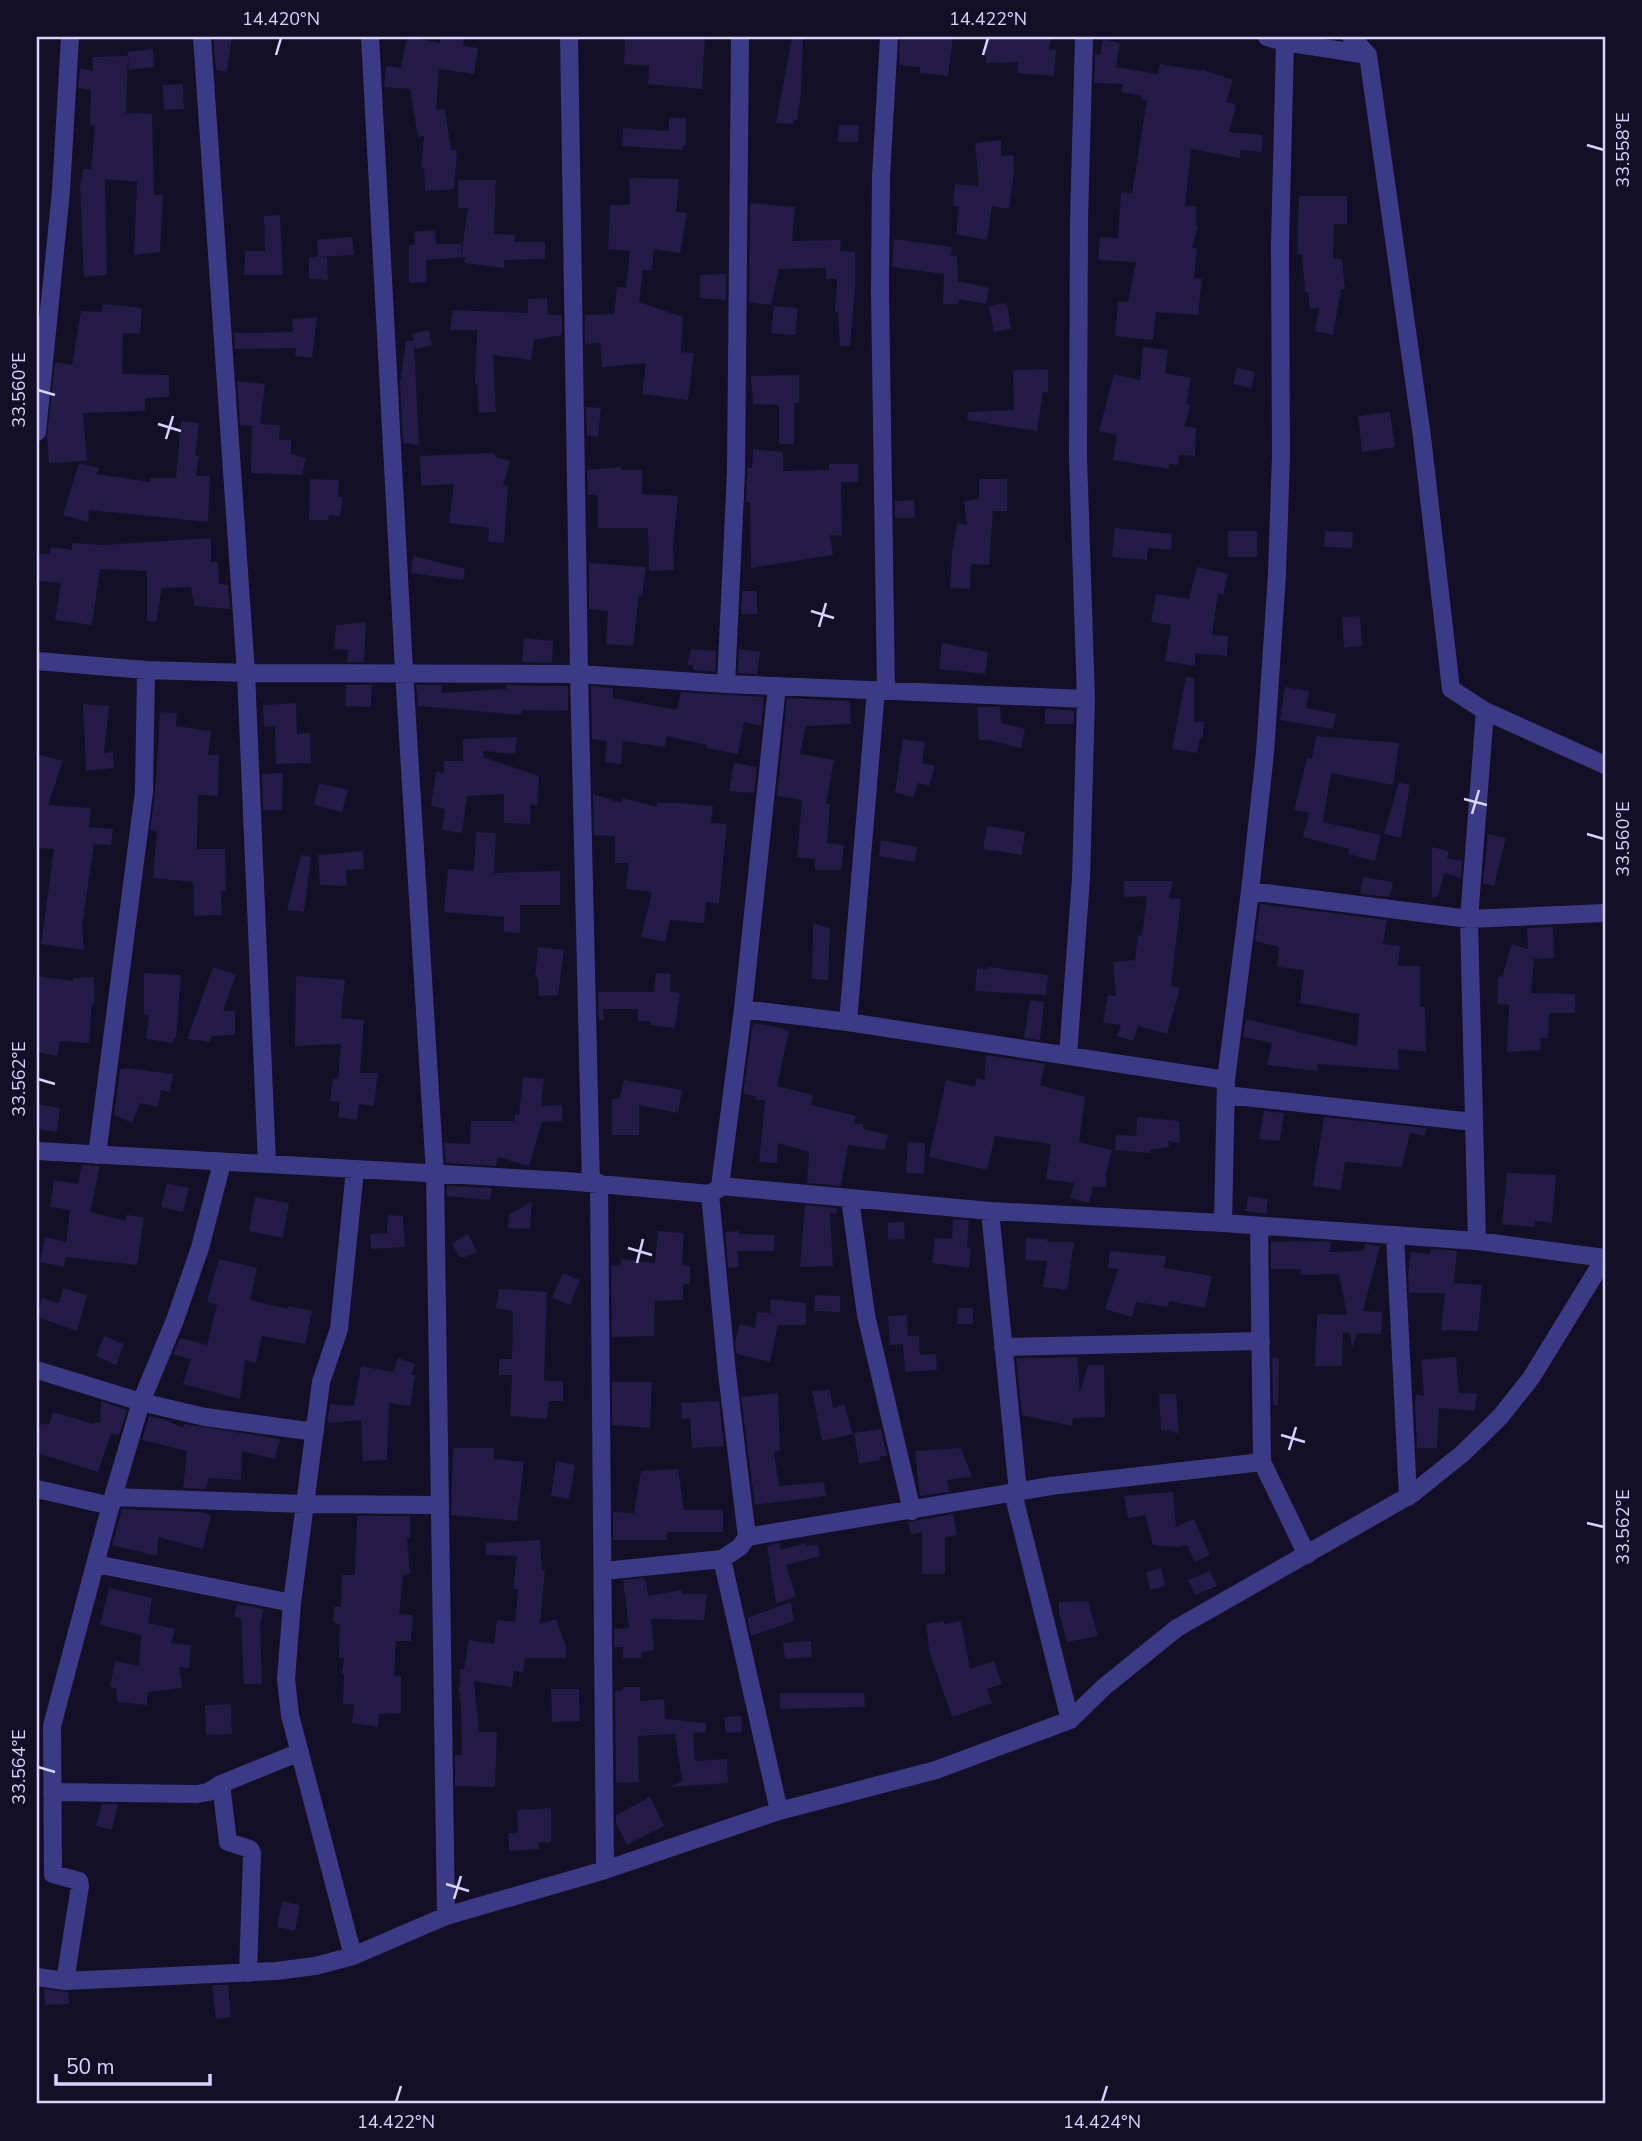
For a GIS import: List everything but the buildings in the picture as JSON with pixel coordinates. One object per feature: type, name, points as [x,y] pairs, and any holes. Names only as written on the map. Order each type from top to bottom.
[{"type":"street","points":[[37,432],[60,204],[70,37]]},
{"type":"street","points":[[202,37],[246,673],[267,1164]]},
{"type":"street","points":[[370,37],[404,671],[435,1174],[446,1916]]},
{"type":"street","points":[[569,37],[579,674],[604,1571],[605,1870]]},
{"type":"street","points":[[726,684],[736,472],[740,37]]},
{"type":"street","points":[[848,1022],[881,690],[881,176],[889,37]]},
{"type":"street","points":[[1068,1055],[1081,878],[1086,699],[1078,457],[1079,220],[1084,37]]},
{"type":"street","points":[[1267,37],[1368,55]]},
{"type":"street","points":[[1351,37],[1368,55],[1422,437],[1451,689],[1485,711],[1605,765]]},
{"type":"street","points":[[1223,1223],[1226,1087],[1265,753],[1277,574],[1281,456],[1280,244],[1285,42]]},
{"type":"street","points":[[37,661],[146,670],[246,673],[404,671],[579,674],[726,684],[1086,699]]},
{"type":"street","points":[[97,1155],[144,792],[146,670]]},
{"type":"street","points":[[604,1571],[722,1559],[740,1547],[747,1537],[727,1373],[715,1190],[743,1009],[777,686]]},
{"type":"street","points":[[1477,1241],[1469,919],[1485,711]]},
{"type":"street","points":[[1250,891],[1469,919],[1605,912]]},
{"type":"street","points":[[743,1009],[1068,1055],[1226,1087],[1473,1122]]},
{"type":"street","points":[[37,1151],[715,1190],[989,1211],[1223,1223],[1477,1241],[1605,1259],[1531,1378],[1500,1417],[1462,1454],[1408,1497],[1177,1628],[1104,1687],[1070,1720],[936,1770],[779,1811],[605,1870],[446,1916],[353,1956],[315,1966],[248,1973],[65,1981],[37,1977]]},
{"type":"street","points":[[65,1981],[80,1886],[75,1879],[53,1874],[52,1792],[44,1725],[96,1564],[141,1402],[175,1320],[200,1248],[222,1163]]},
{"type":"street","points":[[353,1956],[300,1752],[287,1698],[286,1679],[292,1602],[321,1382],[339,1329],[355,1170]]},
{"type":"street","points":[[850,1199],[866,1315],[912,1511]]},
{"type":"street","points":[[989,1211],[1015,1493],[1070,1720]]},
{"type":"street","points":[[1259,1227],[1262,1462],[1307,1555]]},
{"type":"street","points":[[1395,1235],[1408,1497]]},
{"type":"street","points":[[1003,1347],[1261,1341]]},
{"type":"street","points":[[37,1370],[141,1402],[205,1417],[315,1432]]},
{"type":"street","points":[[747,1537],[1106,1478],[1262,1462]]},
{"type":"street","points":[[37,1489],[112,1501],[439,1505]]},
{"type":"street","points":[[722,1559],[779,1811]]},
{"type":"street","points":[[96,1564],[292,1602]]},
{"type":"street","points":[[52,1792],[197,1794],[208,1792],[220,1784],[300,1752]]},
{"type":"street","points":[[220,1784],[228,1842],[250,1849],[252,1853],[248,1973]]}]
